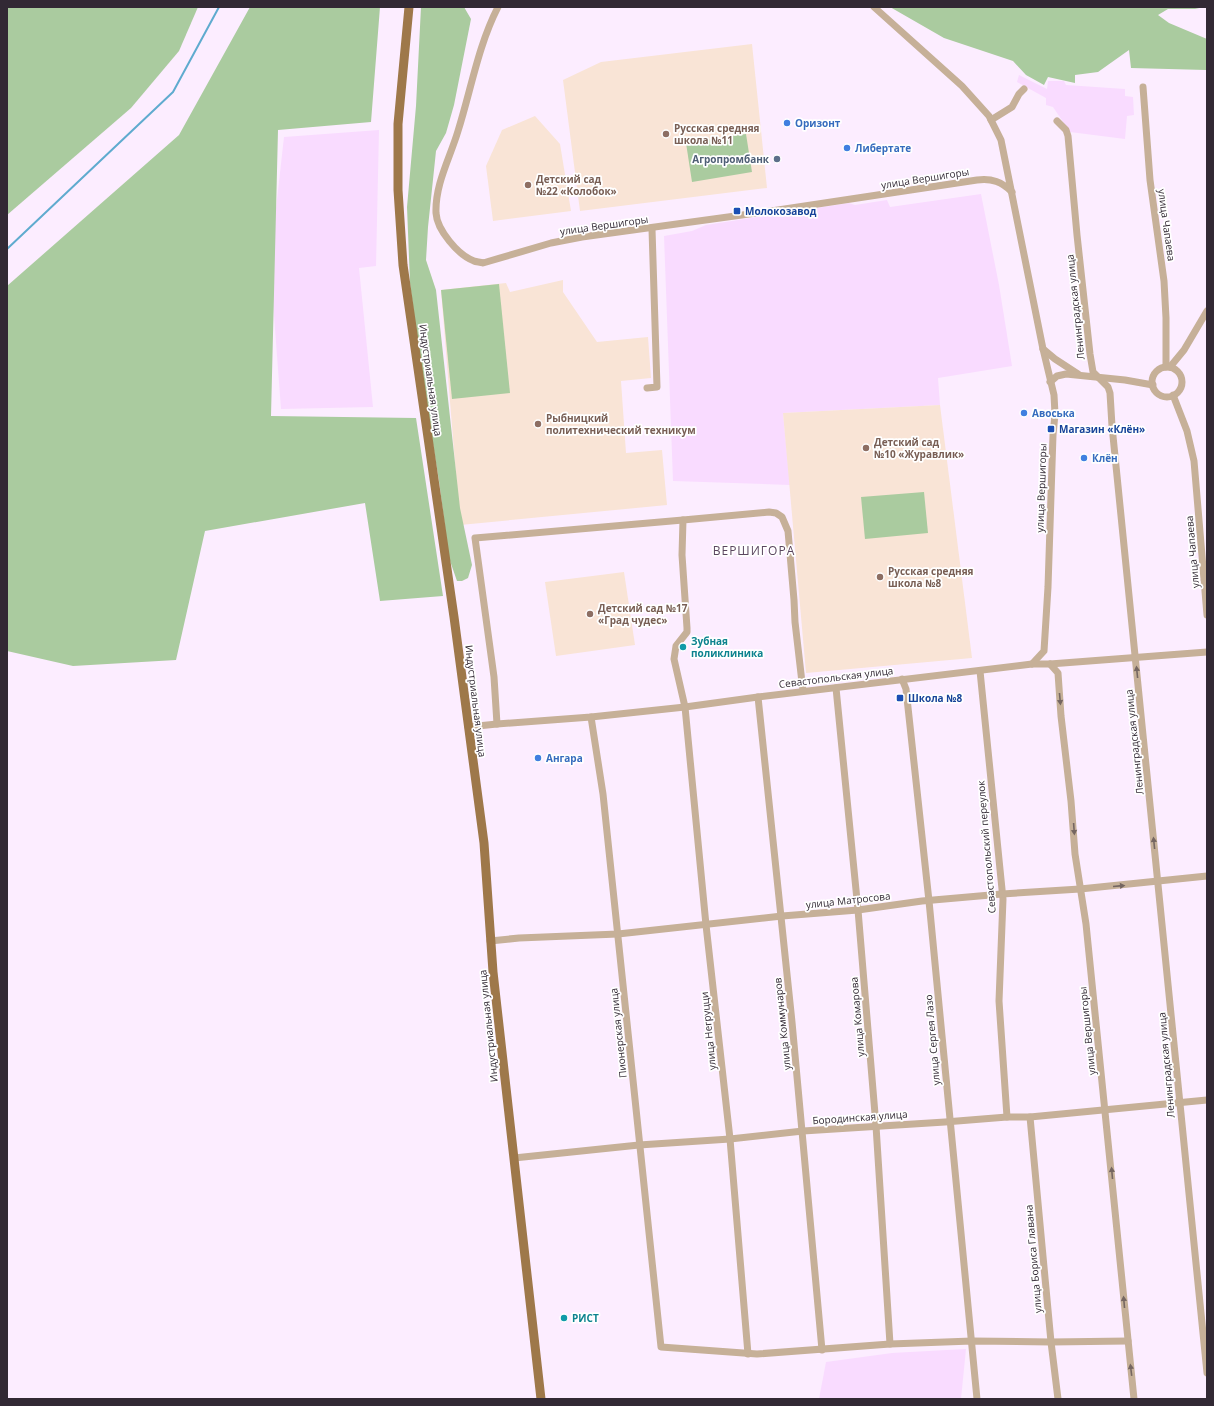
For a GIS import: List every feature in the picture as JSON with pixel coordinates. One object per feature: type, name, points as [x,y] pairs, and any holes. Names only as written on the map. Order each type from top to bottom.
[{"type":"main road","name":"Индустриальная улица","points":[[409,7],[398,124],[398,190],[403,265],[453,609],[484,843],[493,972],[541,1399]]},
{"type":"street","name":"улица Вершигоры","points":[[498,7],[479,56],[458,132],[442,175],[438,192],[436,213],[438,223],[444,234],[473,261],[483,263],[551,242],[977,180],[995,180],[1007,186],[1012,192]]},
{"type":"street","name":"улица Вершигоры","points":[[874,7],[962,86],[984,110],[1001,140],[1043,349],[1054,395],[1055,414],[1044,652],[1050,664],[1058,673],[1061,716],[1072,801],[1075,854],[1087,931],[1106,1109],[1134,1399]]},
{"type":"street","name":"улица Чапаева","points":[[1143,87],[1150,180],[1164,281],[1168,367]]},
{"type":"street","points":[[991,120],[1012,107],[1019,94],[1024,89]]},
{"type":"street","name":"Ленинградская улица","points":[[1057,120],[1066,130],[1068,136],[1088,343],[1093,372],[1108,387],[1110,393],[1112,426],[1180,1113],[1207,1372]]},
{"type":"street","points":[[647,388],[656,387],[652,228]]},
{"type":"street","points":[[1168,367],[1178,372],[1182,380],[1180,389],[1173,395],[1164,396],[1157,392],[1152,380],[1157,371],[1168,367],[1184,350],[1207,311]]},
{"type":"street","points":[[1043,349],[1055,359],[1080,375]]},
{"type":"street","points":[[1050,382],[1054,378],[1061,375],[1080,375],[1153,385]]},
{"type":"street","name":"улица Чапаева","points":[[1173,395],[1187,431],[1194,461],[1207,615]]},
{"type":"street","points":[[497,724],[494,678],[475,538],[769,512],[776,513],[782,517],[788,531],[795,622],[804,691]]},
{"type":"street","name":"улица Негруцци","points":[[683,520],[682,555],[687,632],[676,646],[674,659],[685,707],[706,925],[730,1139],[748,1354]]},
{"type":"street","points":[[1032,664],[1044,652]]},
{"type":"street","name":"Севастопольская улица","points":[[468,728],[685,707],[758,696],[1032,664],[1050,664],[1207,652]]},
{"type":"street","name":"Севастопольский переулок","points":[[980,671],[1002,894],[999,1001],[1007,1117]]},
{"type":"street","name":"улица Сергея Лазо","points":[[902,679],[906,689],[929,901],[977,1399]]},
{"type":"street","name":"улица Комарова","points":[[836,688],[858,910],[876,1126],[890,1344]]},
{"type":"street","name":"улица Коммунаров","points":[[758,696],[782,916],[822,1350]]},
{"type":"street","name":"Пионерская улица","points":[[591,717],[603,794],[661,1347],[748,1354]]},
{"type":"street","name":"улица Матросова","points":[[490,941],[519,938],[618,934],[782,916],[858,910],[929,901],[1158,882],[1207,876]]},
{"type":"street","name":"Бородинская улица","points":[[514,1158],[639,1145],[730,1139],[803,1131],[1030,1116],[1207,1100]]},
{"type":"street","name":"улица Бориса Главана","points":[[1030,1116],[1051,1342],[1058,1399]]},
{"type":"street","points":[[748,1354],[822,1350],[890,1344],[972,1341],[1128,1341]]},
{"type":"shaded area","name":"Русская средняя школа №11","points":[[752,44],[767,188],[580,211],[563,80],[601,62]]},
{"type":"shaded area","points":[[1019,75],[1047,89],[1048,81],[1064,81],[1066,85],[1125,89],[1125,96],[1133,97],[1134,115],[1127,116],[1125,139],[1070,132],[1053,107],[1046,105],[1046,98],[1017,82]]},
{"type":"shaded area","name":"Детский сад №22 «Колобок»","points":[[535,116],[560,144],[571,211],[493,221],[486,166],[502,130]]},
{"type":"shaded area","points":[[379,130],[376,266],[359,268],[373,407],[281,409],[270,262],[284,137]]},
{"type":"shaded area","points":[[981,194],[999,285],[1012,366],[938,378],[940,405],[783,413],[790,485],[673,481],[664,236],[692,231],[706,225],[849,203],[855,205],[887,200],[890,207]]},
{"type":"shaded area","name":"Рыбницкий политехнический техникум","points":[[563,280],[563,292],[597,342],[648,337],[651,378],[621,381],[626,453],[662,450],[667,505],[460,525],[441,290],[506,283],[510,292]]},
{"type":"shaded area","name":"Русская средняя школа №8","points":[[940,405],[972,658],[806,673],[783,413]]},
{"type":"shaded area","name":"Детский сад №17 «Град чудес»","points":[[624,572],[635,645],[556,656],[545,582]]},
{"type":"shaded area","points":[[966,1349],[961,1399],[819,1399],[826,1362],[892,1353]]},
{"type":"green space","points":[[7,7],[198,7],[179,51],[131,108],[7,215]]},
{"type":"green space","points":[[250,7],[380,7],[371,122],[278,130],[271,416],[416,418],[443,596],[380,601],[365,503],[205,531],[176,660],[73,666],[7,651],[7,286],[179,135]]},
{"type":"green space","points":[[421,7],[464,7],[471,19],[454,105],[446,133],[436,151],[426,260],[436,290],[460,508],[472,565],[468,578],[462,581],[457,581],[449,558],[439,481],[422,377],[410,283],[407,207],[416,106]]},
{"type":"green space","points":[[890,7],[1204,7],[1195,9],[1168,9],[1158,15],[1169,23],[1207,39],[1207,65],[1206,70],[1131,68],[1129,50],[1098,72],[1075,75],[1075,83],[1048,77],[1044,85],[1026,75],[1013,61],[944,38]]},
{"type":"green space","points":[[746,134],[752,172],[692,182],[686,143]]},
{"type":"green space","points":[[499,284],[510,393],[452,399],[441,290]]},
{"type":"green space","points":[[924,492],[928,533],[865,539],[861,497]]},
{"type":"waterway","points":[[7,249],[173,92],[219,7]]},
{"type":"place","name":"Оризонт","points":[[787,123]]},
{"type":"place","name":"Русская средняя школа №11","points":[[666,134]]},
{"type":"place","name":"Либертате","points":[[847,148]]},
{"type":"place","name":"Агропромбанк","points":[[777,159]]},
{"type":"place","name":"Детский сад №22 «Колобок»","points":[[528,185]]},
{"type":"place","name":"Молокозавод","points":[[737,211]]},
{"type":"place","name":"Авоська","points":[[1024,413]]},
{"type":"place","name":"Рыбницкий политехнический техникум","points":[[538,424]]},
{"type":"place","name":"Магазин «Клён»","points":[[1051,429]]},
{"type":"place","name":"Детский сад №10 «Журавлик»","points":[[866,448]]},
{"type":"place","name":"Клён","points":[[1084,458]]},
{"type":"place","name":"Русская средняя школа №8","points":[[880,577]]},
{"type":"place","name":"Детский сад №17 «Град чудес»","points":[[590,614]]},
{"type":"place","name":"Зубная поликлиника","points":[[683,647]]},
{"type":"place","name":"Школа №8","points":[[900,698]]},
{"type":"place","name":"Ангара","points":[[538,758]]},
{"type":"place","name":"РИСТ","points":[[564,1318]]},
{"type":"district","name":"ВЕРШИГОРА","points":[[754,550]]}]
